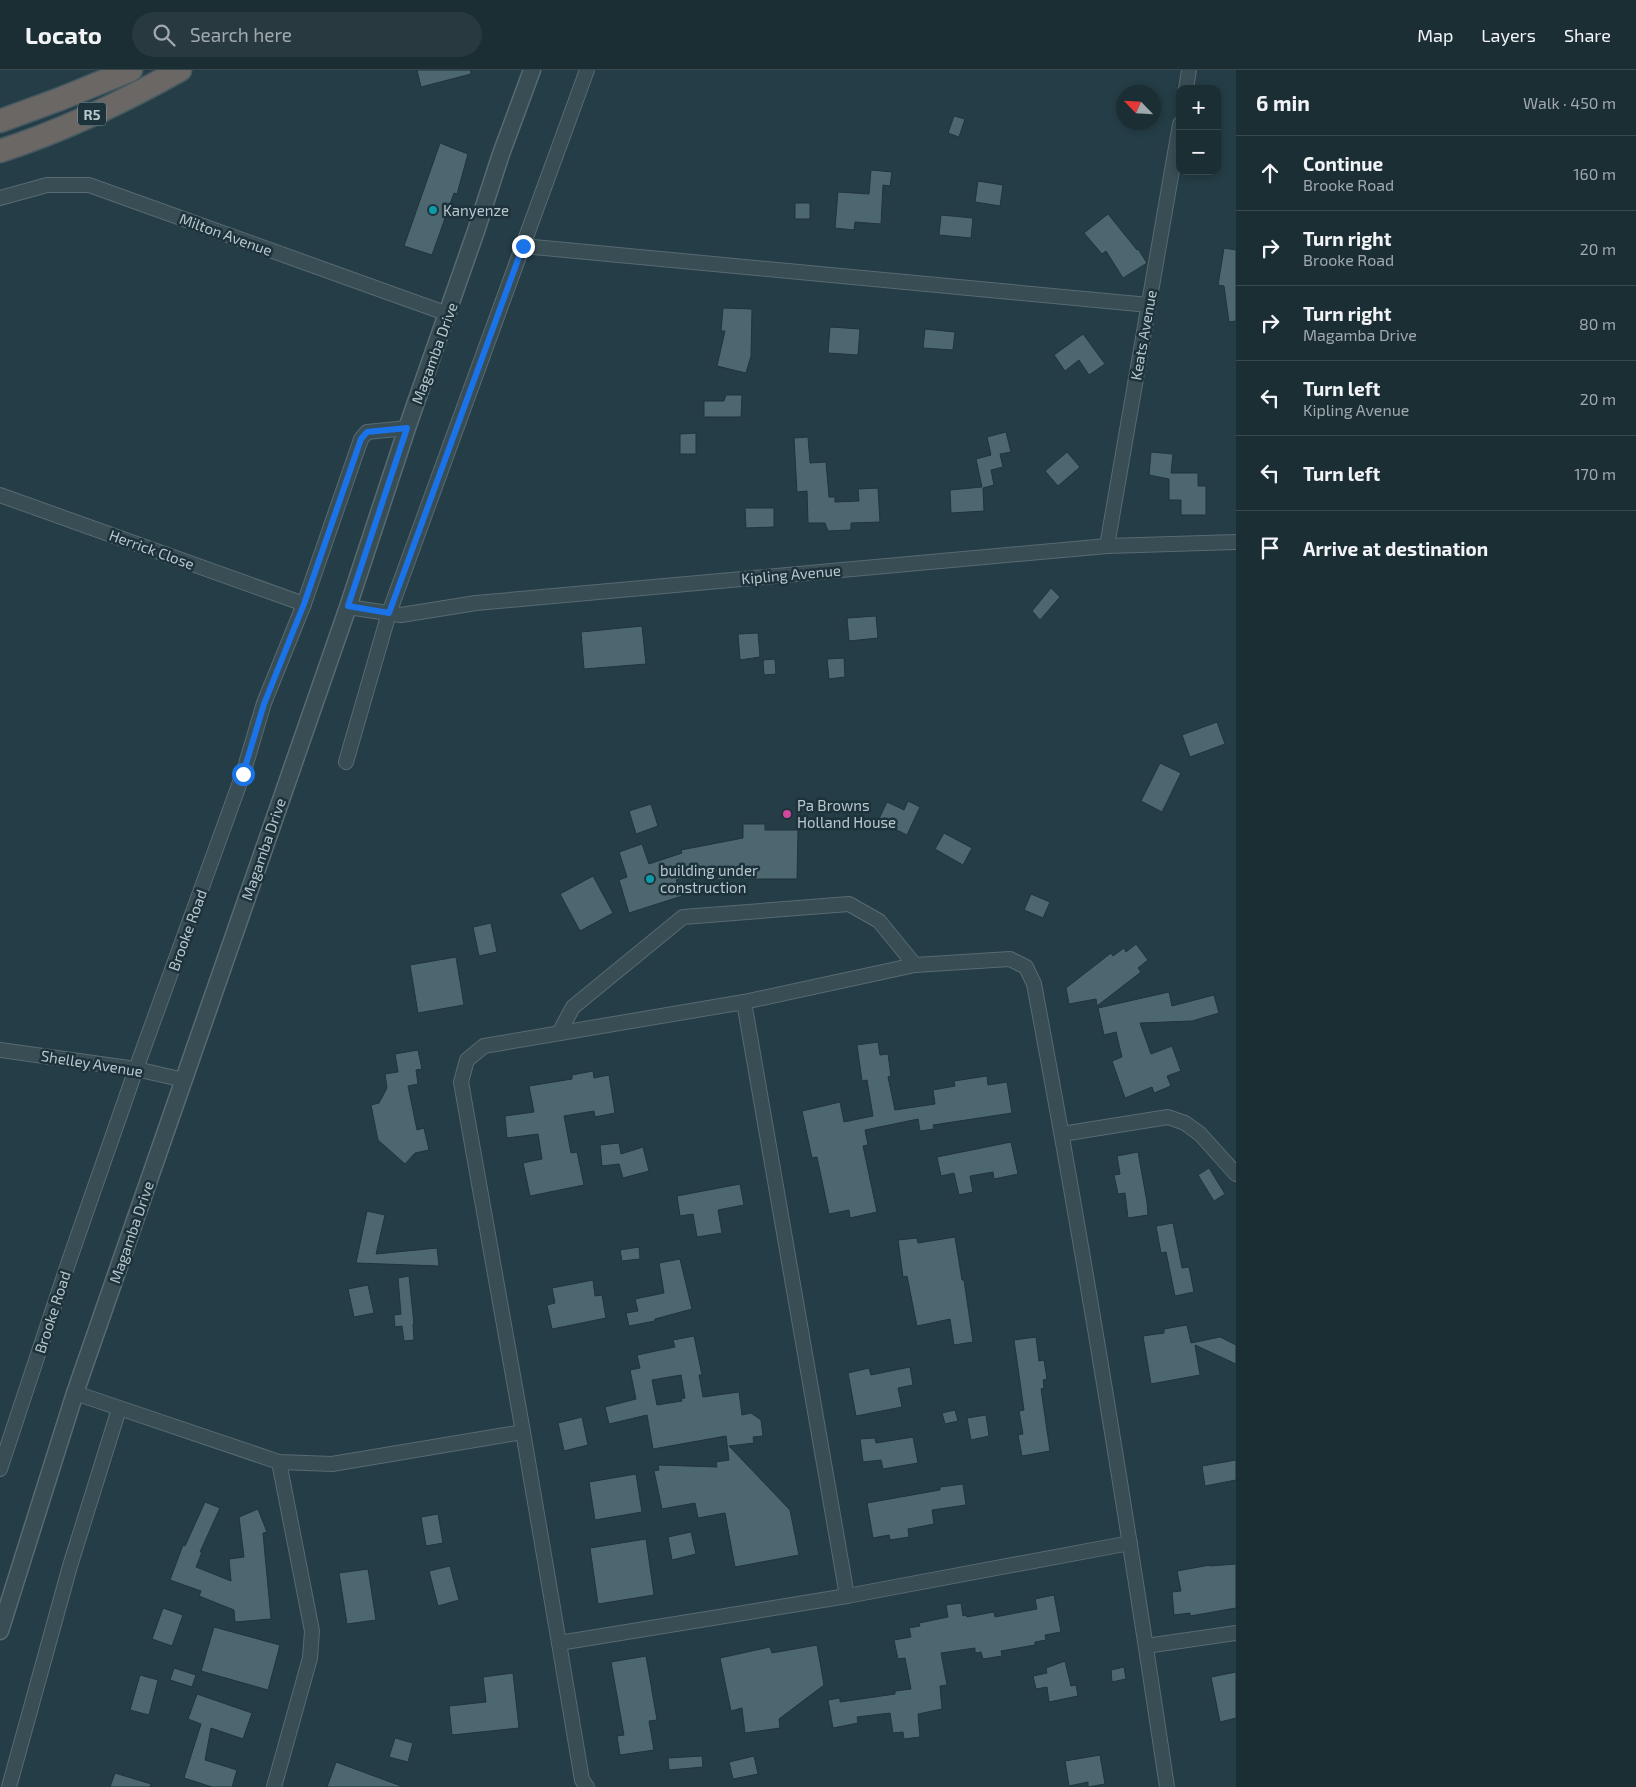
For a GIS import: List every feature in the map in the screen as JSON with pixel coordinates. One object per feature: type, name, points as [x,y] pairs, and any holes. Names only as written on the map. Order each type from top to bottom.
[{"type":"highway","name":"R5","points":[[0,121],[131,70]]},
{"type":"highway","name":"R5","points":[[0,151],[66,126],[180,70]]},
{"type":"street","name":"Magamba Drive","points":[[0,1631],[75,1394],[348,606],[501,154],[532,70]]},
{"type":"street","points":[[346,762],[389,613],[587,70]]},
{"type":"street","points":[[1186,71],[1186,85]]},
{"type":"street","name":"Keats Avenue","points":[[1107,546],[1179,130]]},
{"type":"street","name":"Milton Avenue","points":[[0,198],[48,185],[89,185],[448,314]]},
{"type":"street","points":[[523,246],[1149,305]]},
{"type":"street","name":"Brooke Road","points":[[0,1469],[68,1264],[136,1069],[243,774],[264,704],[304,604],[361,439],[367,432],[407,428]]},
{"type":"street","name":"Herrick Close","points":[[0,494],[304,604]]},
{"type":"street","name":"Kipling Avenue","points":[[348,606],[401,615],[476,603],[1107,546],[1236,542]]},
{"type":"street","points":[[559,1033],[574,1007],[682,918],[849,904],[879,921],[915,965]]},
{"type":"street","points":[[587,1787],[582,1780],[560,1643],[461,1082],[467,1060],[484,1046],[744,1002],[915,965],[1010,959],[1026,967],[1034,984],[1062,1134],[1130,1543],[1167,1787]]},
{"type":"street","points":[[744,1002],[847,1596]]},
{"type":"street","name":"Shelley Avenue","points":[[0,1050],[136,1069],[184,1080]]},
{"type":"street","points":[[1062,1134],[1168,1117],[1185,1123],[1200,1134],[1236,1174]]},
{"type":"street","points":[[75,1394],[279,1462],[332,1464],[523,1432]]},
{"type":"street","points":[[9,1787],[70,1566],[119,1409]]},
{"type":"street","points":[[274,1787],[310,1658],[312,1631],[279,1462]]},
{"type":"street","points":[[560,1643],[847,1596],[1130,1543]]},
{"type":"street","points":[[1146,1646],[1236,1633]]},
{"type":"building","points":[[417,70],[471,70],[471,74],[421,87]]},
{"type":"building","points":[[954,116],[965,119],[959,137],[948,133]]},
{"type":"building","points":[[440,143],[468,154],[457,194],[454,193],[432,255],[404,246]]},
{"type":"building","points":[[871,170],[892,172],[890,186],[883,185],[881,224],[855,222],[854,230],[835,228],[838,192],[869,194]]},
{"type":"building","points":[[978,181],[1003,185],[1000,206],[975,202]]},
{"type":"building","points":[[795,203],[810,203],[810,219],[795,219]]},
{"type":"building","points":[[1108,214],[1138,249],[1147,263],[1123,278],[1106,251],[1102,254],[1084,233]]},
{"type":"building","points":[[941,215],[973,218],[971,238],[939,235]]},
{"type":"building","points":[[1224,248],[1236,250],[1236,321],[1229,322],[1224,286],[1218,285]]},
{"type":"building","points":[[723,308],[752,309],[751,356],[746,373],[717,366],[725,331],[721,331]]},
{"type":"building","points":[[830,327],[860,329],[858,355],[828,353]]},
{"type":"building","points":[[925,329],[955,332],[953,350],[923,348]]},
{"type":"building","points":[[1083,334],[1105,364],[1089,375],[1079,360],[1065,371],[1054,355]]},
{"type":"building","points":[[726,395],[742,395],[741,417],[704,417],[704,401],[724,401]]},
{"type":"building","points":[[1006,432],[1011,452],[1000,454],[1003,467],[991,470],[994,485],[983,488],[984,511],[951,513],[950,490],[982,487],[976,459],[991,455],[987,437]]},
{"type":"building","points":[[696,433],[696,454],[680,454],[680,434]]},
{"type":"building","points":[[808,437],[810,463],[826,462],[829,497],[835,497],[835,502],[859,501],[858,489],[878,488],[880,522],[851,523],[851,530],[828,531],[825,523],[808,523],[807,491],[797,492],[794,438]]},
{"type":"building","points":[[1067,452],[1080,467],[1058,486],[1045,471]]},
{"type":"building","points":[[1151,452],[1173,454],[1171,473],[1198,473],[1198,486],[1206,486],[1206,515],[1181,515],[1181,500],[1169,500],[1169,479],[1149,475]]},
{"type":"building","points":[[745,508],[774,508],[774,527],[746,528]]},
{"type":"building","points":[[1051,588],[1060,597],[1040,620],[1032,611]]},
{"type":"building","points":[[876,616],[878,638],[849,641],[847,618]]},
{"type":"building","points":[[642,626],[646,664],[584,669],[581,632]]},
{"type":"building","points":[[758,633],[760,657],[740,660],[738,634]]},
{"type":"building","points":[[844,658],[845,677],[829,679],[827,659]]},
{"type":"building","points":[[775,659],[776,674],[764,675],[763,660]]},
{"type":"building","points":[[1217,722],[1225,744],[1190,757],[1182,735]]},
{"type":"building","points":[[1160,763],[1181,773],[1162,812],[1141,801]]},
{"type":"building","points":[[908,801],[920,807],[907,835],[878,821],[887,802],[904,810]]},
{"type":"building","points":[[651,804],[658,826],[636,834],[629,811]]},
{"type":"building","points":[[743,824],[765,824],[765,830],[798,830],[797,879],[743,879],[743,876],[718,880],[717,872],[676,880],[682,896],[629,913],[619,880],[627,877],[619,852],[642,844],[649,864],[682,853],[681,850],[743,838]]},
{"type":"building","points":[[944,833],[972,848],[963,865],[935,849]]},
{"type":"building","points":[[593,876],[613,913],[580,931],[560,894]]},
{"type":"building","points":[[1031,894],[1050,902],[1043,918],[1024,910]]},
{"type":"building","points":[[491,923],[497,952],[479,956],[473,927]]},
{"type":"building","points":[[1136,944],[1148,960],[1138,968],[1141,972],[1097,1006],[1096,999],[1069,1004],[1066,988],[1111,953],[1113,956],[1124,948],[1126,952]]},
{"type":"building","points":[[456,957],[464,1005],[418,1013],[410,965]]},
{"type":"building","points":[[1169,992],[1172,1006],[1214,995],[1219,1013],[1192,1021],[1140,1023],[1151,1054],[1172,1046],[1181,1071],[1167,1076],[1171,1086],[1154,1093],[1152,1087],[1125,1098],[1112,1061],[1122,1057],[1116,1032],[1104,1035],[1098,1008]]},
{"type":"building","points":[[878,1042],[880,1055],[888,1054],[891,1076],[888,1077],[895,1110],[935,1104],[933,1090],[955,1086],[954,1081],[987,1076],[988,1085],[1007,1082],[1012,1113],[933,1125],[934,1129],[920,1131],[918,1119],[865,1130],[868,1145],[863,1146],[877,1212],[850,1218],[849,1210],[829,1214],[817,1157],[812,1158],[802,1111],[840,1102],[844,1122],[873,1116],[867,1080],[862,1081],[857,1045]]},
{"type":"building","points":[[418,1050],[422,1069],[416,1070],[418,1084],[408,1086],[417,1130],[424,1128],[429,1150],[415,1153],[405,1164],[378,1140],[371,1105],[379,1103],[387,1088],[385,1074],[398,1072],[395,1054]]},
{"type":"building","points":[[593,1071],[594,1078],[609,1075],[615,1113],[595,1117],[594,1111],[564,1116],[571,1153],[577,1152],[584,1185],[530,1196],[523,1163],[542,1159],[538,1134],[507,1138],[505,1116],[534,1112],[529,1086],[572,1079],[572,1075]]},
{"type":"building","points":[[1011,1142],[1018,1174],[994,1179],[993,1172],[970,1176],[973,1192],[959,1195],[954,1173],[941,1176],[937,1157]]},
{"type":"building","points":[[619,1143],[621,1154],[643,1147],[649,1171],[623,1178],[619,1164],[602,1166],[600,1145]]},
{"type":"building","points":[[1138,1152],[1148,1215],[1128,1218],[1125,1193],[1118,1194],[1114,1175],[1120,1174],[1117,1156]]},
{"type":"building","points":[[1209,1168],[1225,1194],[1214,1201],[1198,1175]]},
{"type":"building","points":[[740,1184],[744,1205],[718,1210],[722,1233],[697,1237],[693,1214],[680,1216],[677,1196]]},
{"type":"building","points":[[367,1211],[385,1215],[376,1254],[437,1248],[439,1266],[356,1263]]},
{"type":"building","points":[[1173,1223],[1182,1268],[1189,1267],[1194,1292],[1175,1296],[1166,1252],[1161,1253],[1156,1226]]},
{"type":"building","points":[[955,1237],[962,1280],[964,1280],[973,1342],[954,1345],[950,1319],[917,1326],[907,1276],[903,1277],[898,1240],[917,1238],[918,1243]]},
{"type":"building","points":[[639,1247],[640,1259],[622,1261],[620,1250]]},
{"type":"building","points":[[680,1259],[692,1309],[655,1319],[655,1321],[629,1326],[626,1313],[638,1311],[635,1299],[664,1293],[659,1263]]},
{"type":"building","points":[[409,1276],[414,1340],[404,1341],[402,1326],[395,1327],[394,1315],[401,1314],[398,1278]]},
{"type":"building","points":[[593,1280],[595,1296],[602,1295],[606,1318],[552,1329],[547,1305],[555,1303],[552,1288]]},
{"type":"building","points":[[368,1285],[374,1313],[354,1317],[348,1289]]},
{"type":"building","points":[[1187,1325],[1191,1343],[1220,1337],[1236,1345],[1236,1364],[1195,1345],[1200,1375],[1151,1384],[1143,1336],[1164,1333],[1164,1329]]},
{"type":"building","points":[[694,1336],[702,1375],[699,1375],[703,1397],[739,1392],[742,1415],[751,1413],[761,1420],[763,1436],[753,1437],[754,1443],[729,1446],[790,1510],[799,1555],[735,1567],[725,1513],[698,1518],[695,1503],[662,1509],[654,1471],[659,1470],[658,1465],[717,1467],[716,1462],[729,1460],[726,1436],[653,1449],[647,1415],[609,1424],[605,1407],[636,1399],[630,1370],[640,1368],[637,1355],[675,1347],[673,1340]],"holes":[[[681,1375],[685,1398],[681,1399],[682,1401],[657,1405],[652,1380]]]},
{"type":"building","points":[[1036,1337],[1039,1361],[1044,1360],[1047,1379],[1043,1380],[1044,1388],[1041,1389],[1050,1451],[1022,1456],[1018,1435],[1023,1434],[1019,1411],[1024,1410],[1014,1340]]},
{"type":"building","points":[[910,1367],[913,1385],[898,1388],[902,1407],[856,1416],[848,1373],[869,1368],[871,1375]]},
{"type":"building","points":[[955,1410],[958,1421],[945,1424],[942,1413]]},
{"type":"building","points":[[986,1415],[989,1436],[971,1440],[967,1418]]},
{"type":"building","points":[[582,1417],[588,1445],[564,1451],[558,1423]]},
{"type":"building","points":[[913,1437],[918,1463],[883,1469],[881,1460],[863,1462],[860,1439],[875,1438],[876,1443]]},
{"type":"building","points":[[1236,1460],[1236,1480],[1205,1486],[1202,1466]]},
{"type":"building","points":[[636,1474],[642,1512],[595,1520],[589,1482]]},
{"type":"building","points":[[963,1484],[966,1505],[932,1510],[934,1524],[908,1529],[909,1537],[890,1540],[889,1535],[873,1538],[867,1503],[940,1490],[940,1487]]},
{"type":"building","points":[[205,1502],[220,1508],[200,1552],[202,1552],[196,1567],[231,1581],[229,1559],[244,1557],[239,1517],[258,1509],[267,1532],[263,1533],[271,1619],[235,1622],[234,1610],[199,1596],[201,1591],[170,1580],[183,1545],[185,1546]]},
{"type":"building","points":[[438,1514],[443,1543],[426,1546],[421,1517]]},
{"type":"building","points":[[691,1532],[696,1554],[672,1560],[668,1537]]},
{"type":"building","points":[[646,1539],[654,1595],[598,1604],[590,1548]]},
{"type":"building","points":[[1236,1564],[1236,1608],[1190,1616],[1190,1613],[1174,1615],[1172,1592],[1181,1591],[1177,1571],[1210,1565]]},
{"type":"building","points":[[450,1566],[459,1600],[438,1606],[429,1571]]},
{"type":"building","points":[[368,1569],[376,1620],[347,1624],[339,1573]]},
{"type":"building","points":[[1054,1595],[1061,1632],[1045,1635],[1046,1640],[1035,1642],[1035,1645],[1001,1651],[1002,1656],[983,1659],[981,1652],[975,1653],[975,1648],[941,1653],[947,1685],[940,1686],[942,1709],[918,1714],[920,1737],[904,1739],[903,1732],[893,1733],[890,1713],[857,1717],[858,1723],[833,1728],[828,1700],[840,1698],[840,1702],[895,1694],[895,1691],[911,1689],[905,1658],[898,1659],[894,1640],[911,1637],[909,1628],[920,1626],[919,1623],[948,1617],[946,1605],[961,1603],[963,1616],[966,1615],[967,1617],[994,1612],[995,1617],[1037,1609],[1035,1599]]},
{"type":"building","points":[[163,1608],[183,1615],[172,1646],[152,1639]]},
{"type":"building","points":[[214,1627],[280,1645],[268,1690],[201,1671]]},
{"type":"building","points":[[817,1645],[824,1685],[779,1719],[780,1728],[745,1733],[742,1708],[731,1711],[720,1658],[770,1647],[772,1653]]},
{"type":"building","points":[[646,1656],[657,1720],[649,1721],[654,1750],[620,1755],[617,1736],[624,1735],[611,1662]]},
{"type":"building","points":[[1065,1661],[1071,1686],[1076,1685],[1078,1696],[1049,1702],[1047,1687],[1036,1689],[1033,1676],[1047,1673],[1046,1668]]},
{"type":"building","points":[[1124,1667],[1126,1679],[1112,1682],[1111,1670]]},
{"type":"building","points":[[174,1668],[196,1675],[192,1687],[170,1680]]},
{"type":"building","points":[[1236,1672],[1236,1718],[1220,1722],[1211,1677]]},
{"type":"building","points":[[513,1673],[519,1728],[452,1735],[449,1706],[486,1702],[483,1677]]},
{"type":"building","points":[[140,1675],[158,1680],[149,1715],[130,1710]]},
{"type":"building","points":[[197,1694],[252,1713],[243,1739],[211,1728],[205,1760],[237,1770],[232,1787],[212,1787],[184,1778],[201,1724],[188,1719]]},
{"type":"building","points":[[395,1738],[413,1743],[408,1762],[389,1757]]},
{"type":"building","points":[[1100,1755],[1105,1784],[1088,1787],[1088,1782],[1069,1786],[1065,1761]]},
{"type":"building","points":[[702,1756],[703,1767],[669,1770],[668,1758]]},
{"type":"building","points":[[754,1756],[758,1774],[733,1779],[729,1762]]},
{"type":"building","points":[[336,1762],[401,1786],[401,1787],[327,1787]]},
{"type":"building","points":[[115,1773],[151,1784],[150,1787],[110,1787]]},
{"type":"place","name":"Kanyenze","points":[[433,210]]},
{"type":"place","name":"Pa Browns Holland House","points":[[787,814]]},
{"type":"place","name":"building under construction","points":[[650,879]]},
{"type":"route","points":[[243,774],[264,704],[304,604],[361,439],[367,432],[407,428],[348,606],[389,613],[523,246]]}]
